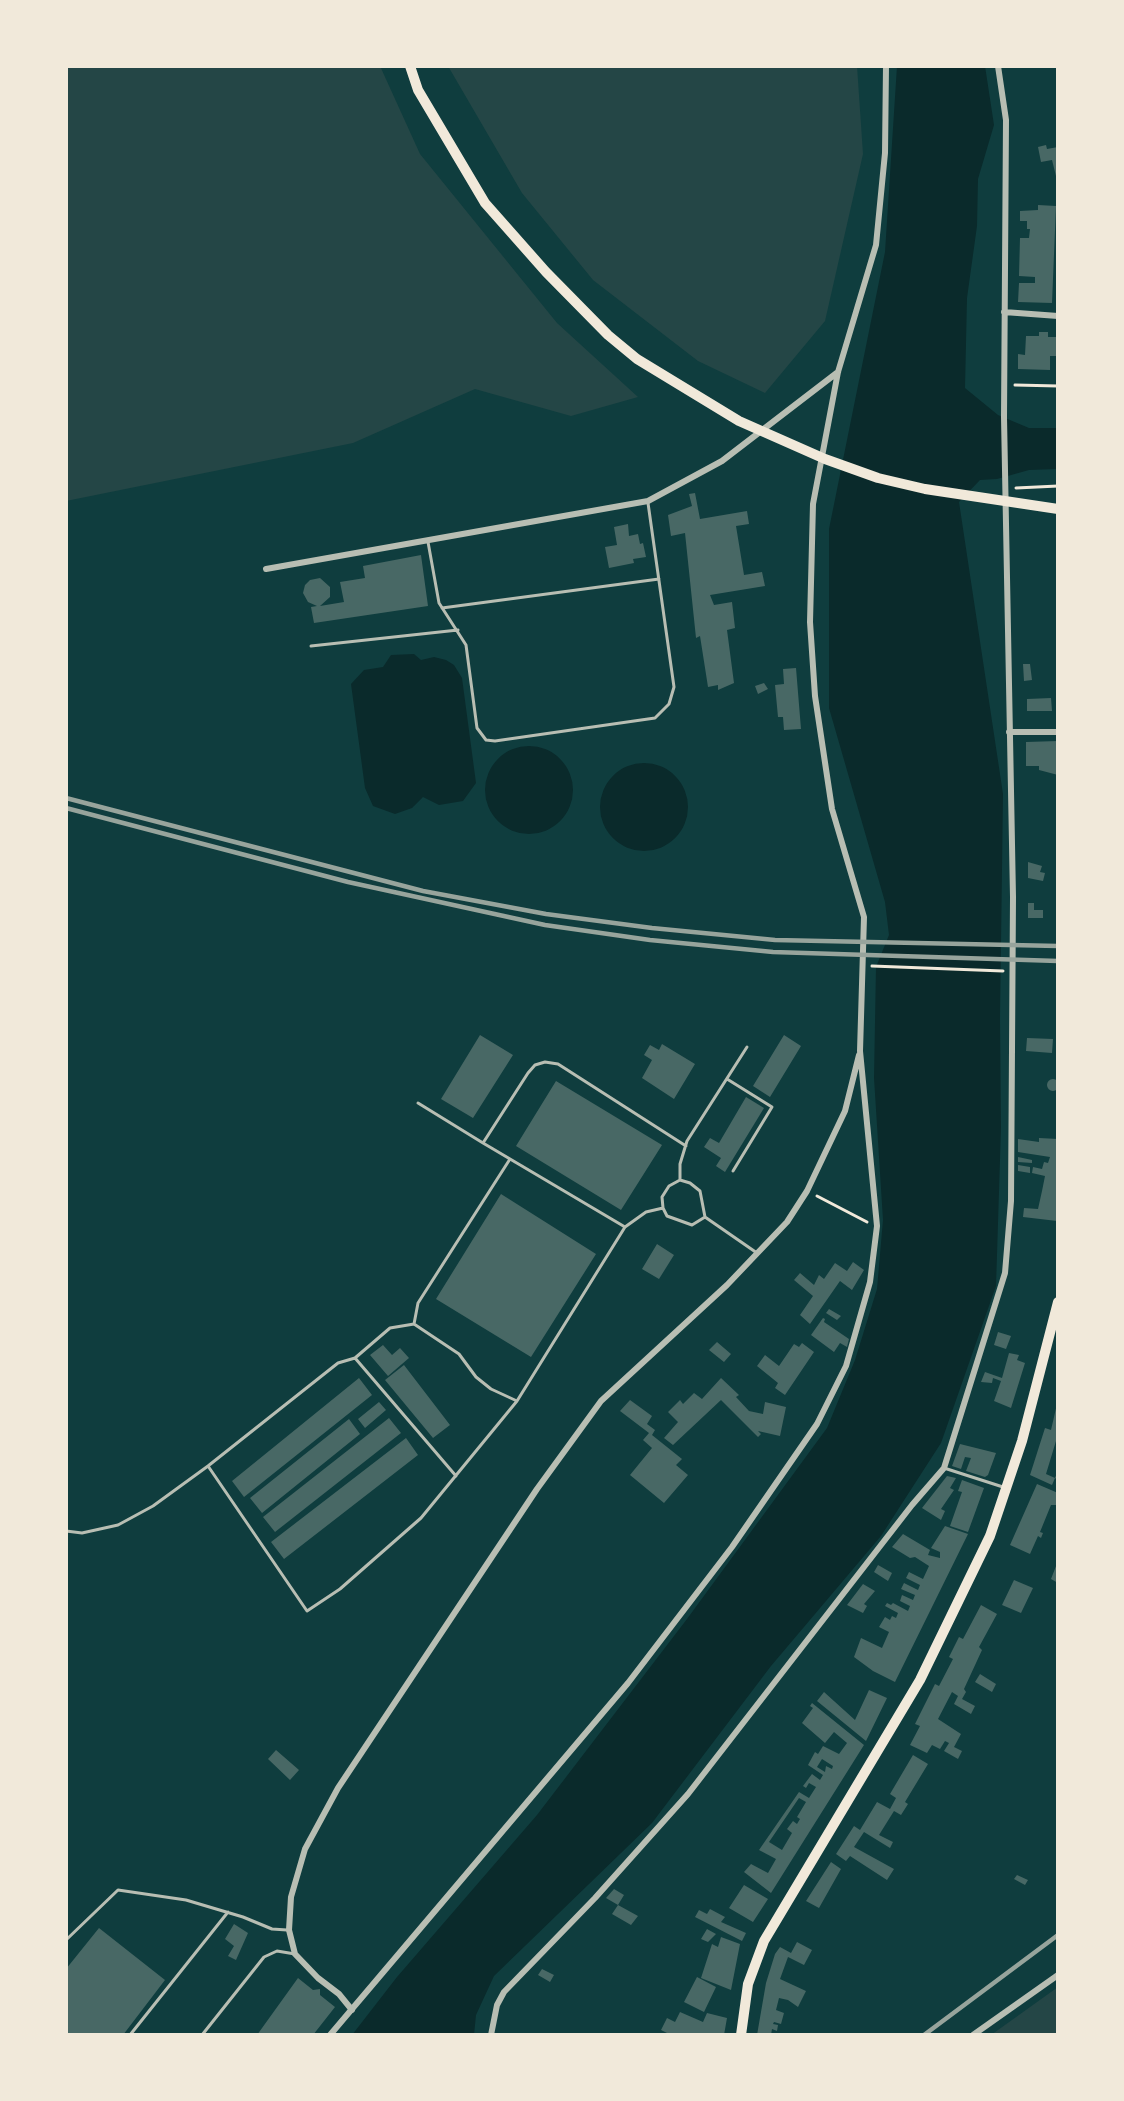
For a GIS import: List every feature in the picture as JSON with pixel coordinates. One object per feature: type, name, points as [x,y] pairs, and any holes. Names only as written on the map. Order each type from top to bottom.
[{"type":"main road","points":[[410,66],[418,90],[485,203],[546,272],[608,335],[637,359],[739,421],[825,459],[878,478],[925,489],[1058,509]]},
{"type":"main road","points":[[1028,504],[1058,503]]},
{"type":"main road","points":[[741,2035],[748,1984],[764,1941],[920,1680],[986,1546],[1022,1441],[1058,1302]]},
{"type":"street","points":[[330,2035],[628,1683],[732,1547],[817,1424],[849,1357],[870,1282],[877,1226],[860,1051],[864,917],[832,809],[815,696],[810,622],[813,504],[838,372],[876,245],[885,153],[886,66]]},
{"type":"street","points":[[491,2035],[497,2005],[504,1992],[595,1898],[688,1794],[912,1505],[945,1468],[1005,1274],[1011,1201],[1013,897],[1004,417],[1006,120],[998,66]]},
{"type":"street","points":[[1004,312],[1058,315]]},
{"type":"street","points":[[266,569],[648,501],[722,461],[838,372]]},
{"type":"street","points":[[1009,732],[1058,732]]},
{"type":"street","points":[[352,2010],[339,1994],[318,1978],[295,1954],[289,1930],[291,1897],[305,1849],[338,1788],[537,1489],[601,1401],[727,1285],[787,1222],[807,1191],[845,1111],[860,1051]]},
{"type":"street","points":[[973,2035],[1058,1975]]},
{"type":"lane","points":[[427,540],[442,608],[466,645],[477,728],[486,740],[495,741],[655,718],[669,704],[674,687],[648,501]]},
{"type":"lane","points":[[442,608],[659,579]]},
{"type":"lane","points":[[311,646],[458,630]]},
{"type":"lane","points":[[680,1180],[680,1164],[686,1146],[747,1047]]},
{"type":"lane","points":[[483,1143],[528,1072],[535,1065],[545,1062],[558,1064],[686,1146]]},
{"type":"lane","points":[[728,1078],[772,1107],[733,1171]]},
{"type":"lane","points":[[418,1103],[625,1227]]},
{"type":"lane","points":[[414,1324],[418,1304],[510,1159]]},
{"type":"lane","points":[[705,1217],[692,1225],[667,1216],[663,1208],[662,1197],[669,1186],[680,1180],[690,1183],[700,1191],[705,1217],[757,1253]]},
{"type":"lane","points":[[208,1466],[307,1611],[340,1588],[421,1518],[517,1401],[625,1227],[645,1212],[663,1208]]},
{"type":"lane","points":[[66,1532],[82,1533],[118,1525],[153,1506],[208,1466],[338,1363],[355,1358],[390,1328],[414,1324],[459,1354],[476,1377],[491,1389],[517,1401]]},
{"type":"lane","points":[[355,1358],[456,1476]]},
{"type":"lane","points":[[945,1468],[1005,1488]]},
{"type":"lane","points":[[66,1940],[118,1890],[186,1900],[228,1912],[272,1929],[289,1930]]},
{"type":"lane","points":[[130,2035],[228,1912]]},
{"type":"lane","points":[[202,2035],[264,1957],[277,1951],[295,1954]]},
{"type":"lane","points":[[134,2030],[140,2035]]},
{"type":"path","points":[[1004,384],[1058,386]]},
{"type":"path","points":[[1005,489],[1058,486]]},
{"type":"path","points":[[868,966],[1011,971]]},
{"type":"path","points":[[807,1191],[877,1226]]},
{"type":"shaded area","points":[[66,66],[380,66],[420,154],[557,323],[638,397],[571,416],[475,389],[353,443],[66,501]]},
{"type":"shaded area","points":[[448,66],[857,66],[863,154],[825,321],[765,393],[698,361],[593,280],[522,193]]},
{"type":"shaded area","points":[[897,66],[985,66],[994,125],[978,179],[977,226],[967,298],[965,388],[998,415],[1029,428],[1058,428],[1058,469],[1029,470],[997,479],[980,480],[959,502],[1003,794],[1001,1128],[996,1286],[941,1443],[881,1536],[771,1666],[652,1823],[494,1976],[476,2015],[474,2035],[352,2035],[397,1977],[537,1815],[687,1619],[827,1428],[855,1360],[877,1289],[883,1220],[874,1078],[876,967],[889,935],[885,902],[829,708],[829,529],[885,252]]},
{"type":"shaded area","points":[[414,654],[421,660],[434,657],[446,660],[454,665],[462,678],[476,783],[463,801],[439,805],[423,797],[412,808],[395,814],[373,806],[365,788],[351,684],[364,670],[383,667],[391,655]]},
{"type":"shaded area","points":[[529,746],[546,750],[560,759],[569,773],[573,790],[569,807],[560,821],[546,830],[529,834],[512,830],[498,821],[489,807],[485,790],[489,773],[498,759],[512,750]]},
{"type":"shaded area","points":[[644,763],[661,767],[675,776],[684,790],[688,807],[684,824],[675,838],[661,847],[644,851],[627,847],[613,838],[604,824],[600,807],[604,790],[613,776],[627,767]]},
{"type":"shaded area","points":[[1058,1987],[1058,2035],[991,2035]]},
{"type":"building","points":[[1046,145],[1047,149],[1058,147],[1058,176],[1056,176],[1052,160],[1041,162],[1038,147]]},
{"type":"building","points":[[1038,205],[1056,206],[1052,303],[1018,302],[1019,283],[1035,283],[1035,277],[1019,276],[1020,238],[1029,238],[1030,229],[1027,229],[1027,221],[1020,221],[1020,211],[1038,210]]},
{"type":"building","points":[[1039,332],[1048,332],[1048,337],[1058,337],[1058,356],[1050,356],[1050,370],[1018,369],[1018,354],[1025,355],[1026,336],[1039,336]]},
{"type":"building","points":[[695,493],[700,519],[747,511],[749,524],[736,526],[744,575],[762,572],[765,586],[710,595],[714,605],[732,602],[735,628],[727,630],[734,683],[718,690],[718,685],[708,687],[700,636],[696,638],[685,533],[671,536],[668,515],[692,506],[689,494]]},
{"type":"building","points":[[628,524],[629,536],[638,534],[646,557],[633,559],[634,563],[609,568],[605,547],[617,545],[614,527]]},
{"type":"building","points":[[421,555],[428,606],[314,623],[311,607],[317,606],[308,602],[303,593],[305,585],[310,580],[320,578],[330,587],[330,597],[320,606],[344,602],[340,582],[365,578],[363,566]]},
{"type":"building","points":[[1023,664],[1030,664],[1032,680],[1024,681]]},
{"type":"building","points":[[796,668],[801,729],[784,730],[783,717],[778,717],[775,685],[784,684],[783,669]]},
{"type":"building","points":[[764,683],[768,689],[758,694],[755,686]]},
{"type":"building","points":[[1051,698],[1052,711],[1027,711],[1027,699]]},
{"type":"building","points":[[1058,741],[1058,775],[1039,770],[1039,766],[1026,766],[1026,742]]},
{"type":"building","points":[[1028,862],[1042,866],[1040,872],[1045,873],[1043,881],[1028,878]]},
{"type":"building","points":[[1028,903],[1034,903],[1034,910],[1043,910],[1043,918],[1028,918]]},
{"type":"building","points":[[480,1035],[513,1055],[473,1118],[441,1099]]},
{"type":"building","points":[[784,1035],[801,1046],[770,1097],[753,1086]]},
{"type":"building","points":[[1027,1038],[1053,1039],[1052,1053],[1026,1051]]},
{"type":"building","points":[[662,1044],[695,1064],[674,1099],[642,1078],[652,1060],[644,1055],[650,1045],[659,1050]]},
{"type":"building","points":[[1055,1079],[1059,1085],[1055,1091],[1051,1091],[1047,1083]]},
{"type":"building","points":[[556,1081],[662,1145],[621,1210],[516,1146]]},
{"type":"building","points":[[746,1097],[764,1108],[725,1172],[716,1166],[721,1158],[704,1147],[710,1138],[719,1143]]},
{"type":"building","points":[[1039,1138],[1058,1139],[1057,1221],[1023,1217],[1024,1208],[1038,1209],[1045,1176],[1032,1173],[1033,1167],[1042,1169],[1044,1162],[1048,1163],[1050,1157],[1018,1152],[1018,1139],[1039,1142]]},
{"type":"building","points":[[1018,1157],[1032,1160],[1032,1163],[1018,1162]]},
{"type":"building","points":[[1018,1165],[1030,1167],[1030,1173],[1018,1171]]},
{"type":"building","points":[[501,1194],[596,1254],[531,1357],[436,1299]]},
{"type":"building","points":[[657,1244],[674,1255],[659,1279],[642,1269]]},
{"type":"building","points":[[853,1262],[864,1270],[852,1290],[840,1281],[810,1324],[800,1315],[813,1296],[794,1280],[800,1273],[814,1285],[819,1275],[824,1279],[835,1263],[847,1271]]},
{"type":"building","points":[[829,1309],[841,1316],[837,1320],[826,1313]]},
{"type":"building","points":[[823,1318],[824,1322],[849,1339],[847,1347],[840,1343],[834,1352],[811,1335]]},
{"type":"building","points":[[998,1332],[1011,1336],[1006,1349],[994,1345]]},
{"type":"building","points":[[717,1342],[731,1354],[724,1362],[709,1350]]},
{"type":"building","points":[[802,1343],[814,1352],[785,1395],[775,1388],[778,1383],[757,1366],[765,1355],[779,1366],[794,1344],[799,1347]]},
{"type":"building","points":[[383,1345],[392,1355],[400,1348],[409,1358],[388,1376],[370,1355]]},
{"type":"building","points":[[1009,1353],[1019,1355],[1017,1360],[1025,1363],[1011,1408],[994,1401],[1001,1381],[993,1378],[992,1383],[981,1382],[985,1372],[1002,1378]]},
{"type":"building","points":[[404,1365],[450,1425],[433,1438],[385,1380]]},
{"type":"building","points":[[359,1378],[372,1395],[244,1497],[232,1481]]},
{"type":"building","points":[[721,1378],[739,1395],[736,1397],[749,1411],[763,1414],[765,1402],[786,1407],[780,1436],[758,1431],[761,1434],[758,1437],[721,1400],[673,1445],[664,1438],[678,1422],[668,1412],[680,1400],[683,1404],[694,1393],[702,1399]]},
{"type":"building","points":[[630,1400],[652,1416],[647,1424],[655,1430],[652,1435],[682,1459],[676,1465],[688,1475],[664,1503],[630,1475],[652,1448],[643,1440],[649,1433],[620,1411]]},
{"type":"building","points":[[379,1402],[386,1410],[365,1428],[358,1419]]},
{"type":"building","points":[[1057,1404],[1058,1441],[1056,1441],[1046,1474],[1055,1478],[1052,1485],[1030,1475],[1045,1428],[1051,1430]]},
{"type":"building","points":[[389,1418],[401,1433],[275,1532],[263,1517]]},
{"type":"building","points":[[349,1419],[360,1434],[262,1513],[250,1498]]},
{"type":"building","points":[[406,1438],[418,1455],[284,1559],[271,1542]]},
{"type":"building","points":[[960,1444],[996,1453],[988,1475],[985,1477],[966,1471],[971,1458],[965,1457],[961,1469],[952,1466]]},
{"type":"building","points":[[947,1476],[956,1478],[950,1488],[954,1490],[941,1509],[945,1511],[941,1520],[922,1508]]},
{"type":"building","points":[[962,1480],[984,1488],[968,1532],[950,1526],[962,1492],[958,1491]]},
{"type":"building","points":[[1037,1484],[1058,1493],[1058,1505],[1051,1505],[1040,1532],[1043,1533],[1041,1538],[1038,1536],[1030,1554],[1010,1545]]},
{"type":"building","points":[[945,1526],[968,1534],[895,1682],[873,1671],[854,1657],[861,1638],[882,1648],[889,1632],[879,1627],[885,1617],[890,1620],[892,1616],[896,1618],[898,1613],[885,1606],[887,1603],[891,1605],[893,1603],[908,1611],[910,1606],[900,1601],[902,1595],[913,1600],[915,1595],[901,1589],[904,1583],[918,1590],[920,1585],[906,1578],[909,1572],[923,1579],[929,1566],[892,1547],[903,1534],[930,1550],[928,1555],[940,1558],[940,1552],[931,1548]]},
{"type":"building","points":[[1058,1561],[1058,1583],[1051,1579]]},
{"type":"building","points":[[878,1565],[892,1573],[888,1581],[874,1572]]},
{"type":"building","points":[[1014,1580],[1033,1588],[1021,1613],[1002,1605]]},
{"type":"building","points":[[863,1584],[875,1591],[864,1604],[867,1606],[863,1613],[847,1605]]},
{"type":"building","points":[[981,1605],[997,1614],[979,1647],[982,1650],[964,1689],[966,1692],[962,1699],[975,1706],[971,1714],[954,1704],[958,1696],[952,1692],[938,1719],[961,1734],[954,1747],[962,1751],[958,1759],[944,1751],[949,1743],[945,1741],[940,1749],[932,1745],[927,1753],[910,1745],[920,1726],[915,1724],[935,1684],[939,1686],[953,1659],[949,1657],[959,1637],[963,1639]]},
{"type":"building","points":[[980,1674],[996,1684],[992,1692],[975,1682]]},
{"type":"building","points":[[869,1690],[887,1698],[866,1741],[817,1701],[824,1692],[855,1720]]},
{"type":"building","points":[[812,1703],[864,1745],[771,1893],[744,1872],[751,1864],[768,1873],[776,1859],[759,1850],[799,1792],[809,1798],[816,1787],[809,1783],[806,1788],[803,1786],[812,1774],[820,1780],[823,1775],[808,1765],[815,1752],[818,1754],[823,1746],[839,1754],[847,1743],[834,1732],[825,1743],[802,1723],[813,1708],[810,1706]],"holes":[[[822,1759],[833,1766],[832,1769],[826,1766],[825,1772],[817,1767]],[[799,1798],[806,1802],[797,1817],[800,1819],[797,1824],[793,1821],[787,1829],[792,1833],[782,1850],[769,1842]]]},
{"type":"building","points":[[276,1750],[299,1770],[290,1780],[268,1759]]},
{"type":"building","points":[[913,1755],[928,1764],[905,1802],[908,1804],[901,1815],[894,1811],[879,1835],[893,1842],[890,1848],[864,1832],[854,1847],[894,1869],[887,1880],[850,1856],[846,1861],[836,1854],[854,1826],[860,1830],[877,1802],[890,1809],[896,1798],[890,1794]]},
{"type":"building","points":[[831,1862],[841,1869],[819,1908],[806,1901]]},
{"type":"building","points":[[1017,1875],[1028,1880],[1025,1885],[1014,1879]]},
{"type":"building","points":[[744,1885],[768,1899],[753,1922],[729,1908]]},
{"type":"building","points":[[614,1889],[624,1895],[618,1905],[606,1898]]},
{"type":"building","points":[[618,1905],[638,1916],[631,1925],[612,1914]]},
{"type":"building","points":[[710,1909],[725,1917],[721,1922],[746,1933],[742,1941],[695,1917],[699,1910],[707,1914]]},
{"type":"building","points":[[234,1924],[248,1933],[236,1960],[228,1956],[234,1946],[225,1939]]},
{"type":"building","points":[[99,1928],[165,1980],[123,2035],[66,2035],[66,1969]]},
{"type":"building","points":[[707,1929],[716,1934],[708,1942],[701,1939]]},
{"type":"building","points":[[721,1937],[740,1944],[731,1990],[701,1978],[712,1944],[718,1947]]},
{"type":"building","points":[[797,1942],[812,1950],[804,1965],[788,1957],[780,1979],[806,1991],[798,2007],[788,2000],[779,1998],[776,2010],[784,2013],[781,2024],[774,2022],[773,2024],[778,2025],[777,2031],[772,2029],[771,2035],[757,2035],[766,1983],[775,1954],[780,1947],[791,1953]]},
{"type":"building","points":[[542,1969],[554,1975],[550,1982],[538,1975]]},
{"type":"building","points":[[697,1977],[716,1987],[704,2012],[684,2002]]},
{"type":"building","points":[[298,1978],[313,1990],[320,1989],[320,1995],[335,2007],[313,2035],[257,2035]]},
{"type":"building","points":[[680,2012],[703,2022],[707,2013],[727,2018],[724,2035],[671,2035],[661,2030],[667,2018],[675,2022]]},
{"type":"railway","points":[[66,798],[423,891],[546,914],[652,928],[775,940],[1058,946]]},
{"type":"railway","points":[[66,808],[348,882],[545,925],[650,940],[773,952],[1058,961]]},
{"type":"railway","points":[[924,2035],[1058,1935]]}]
